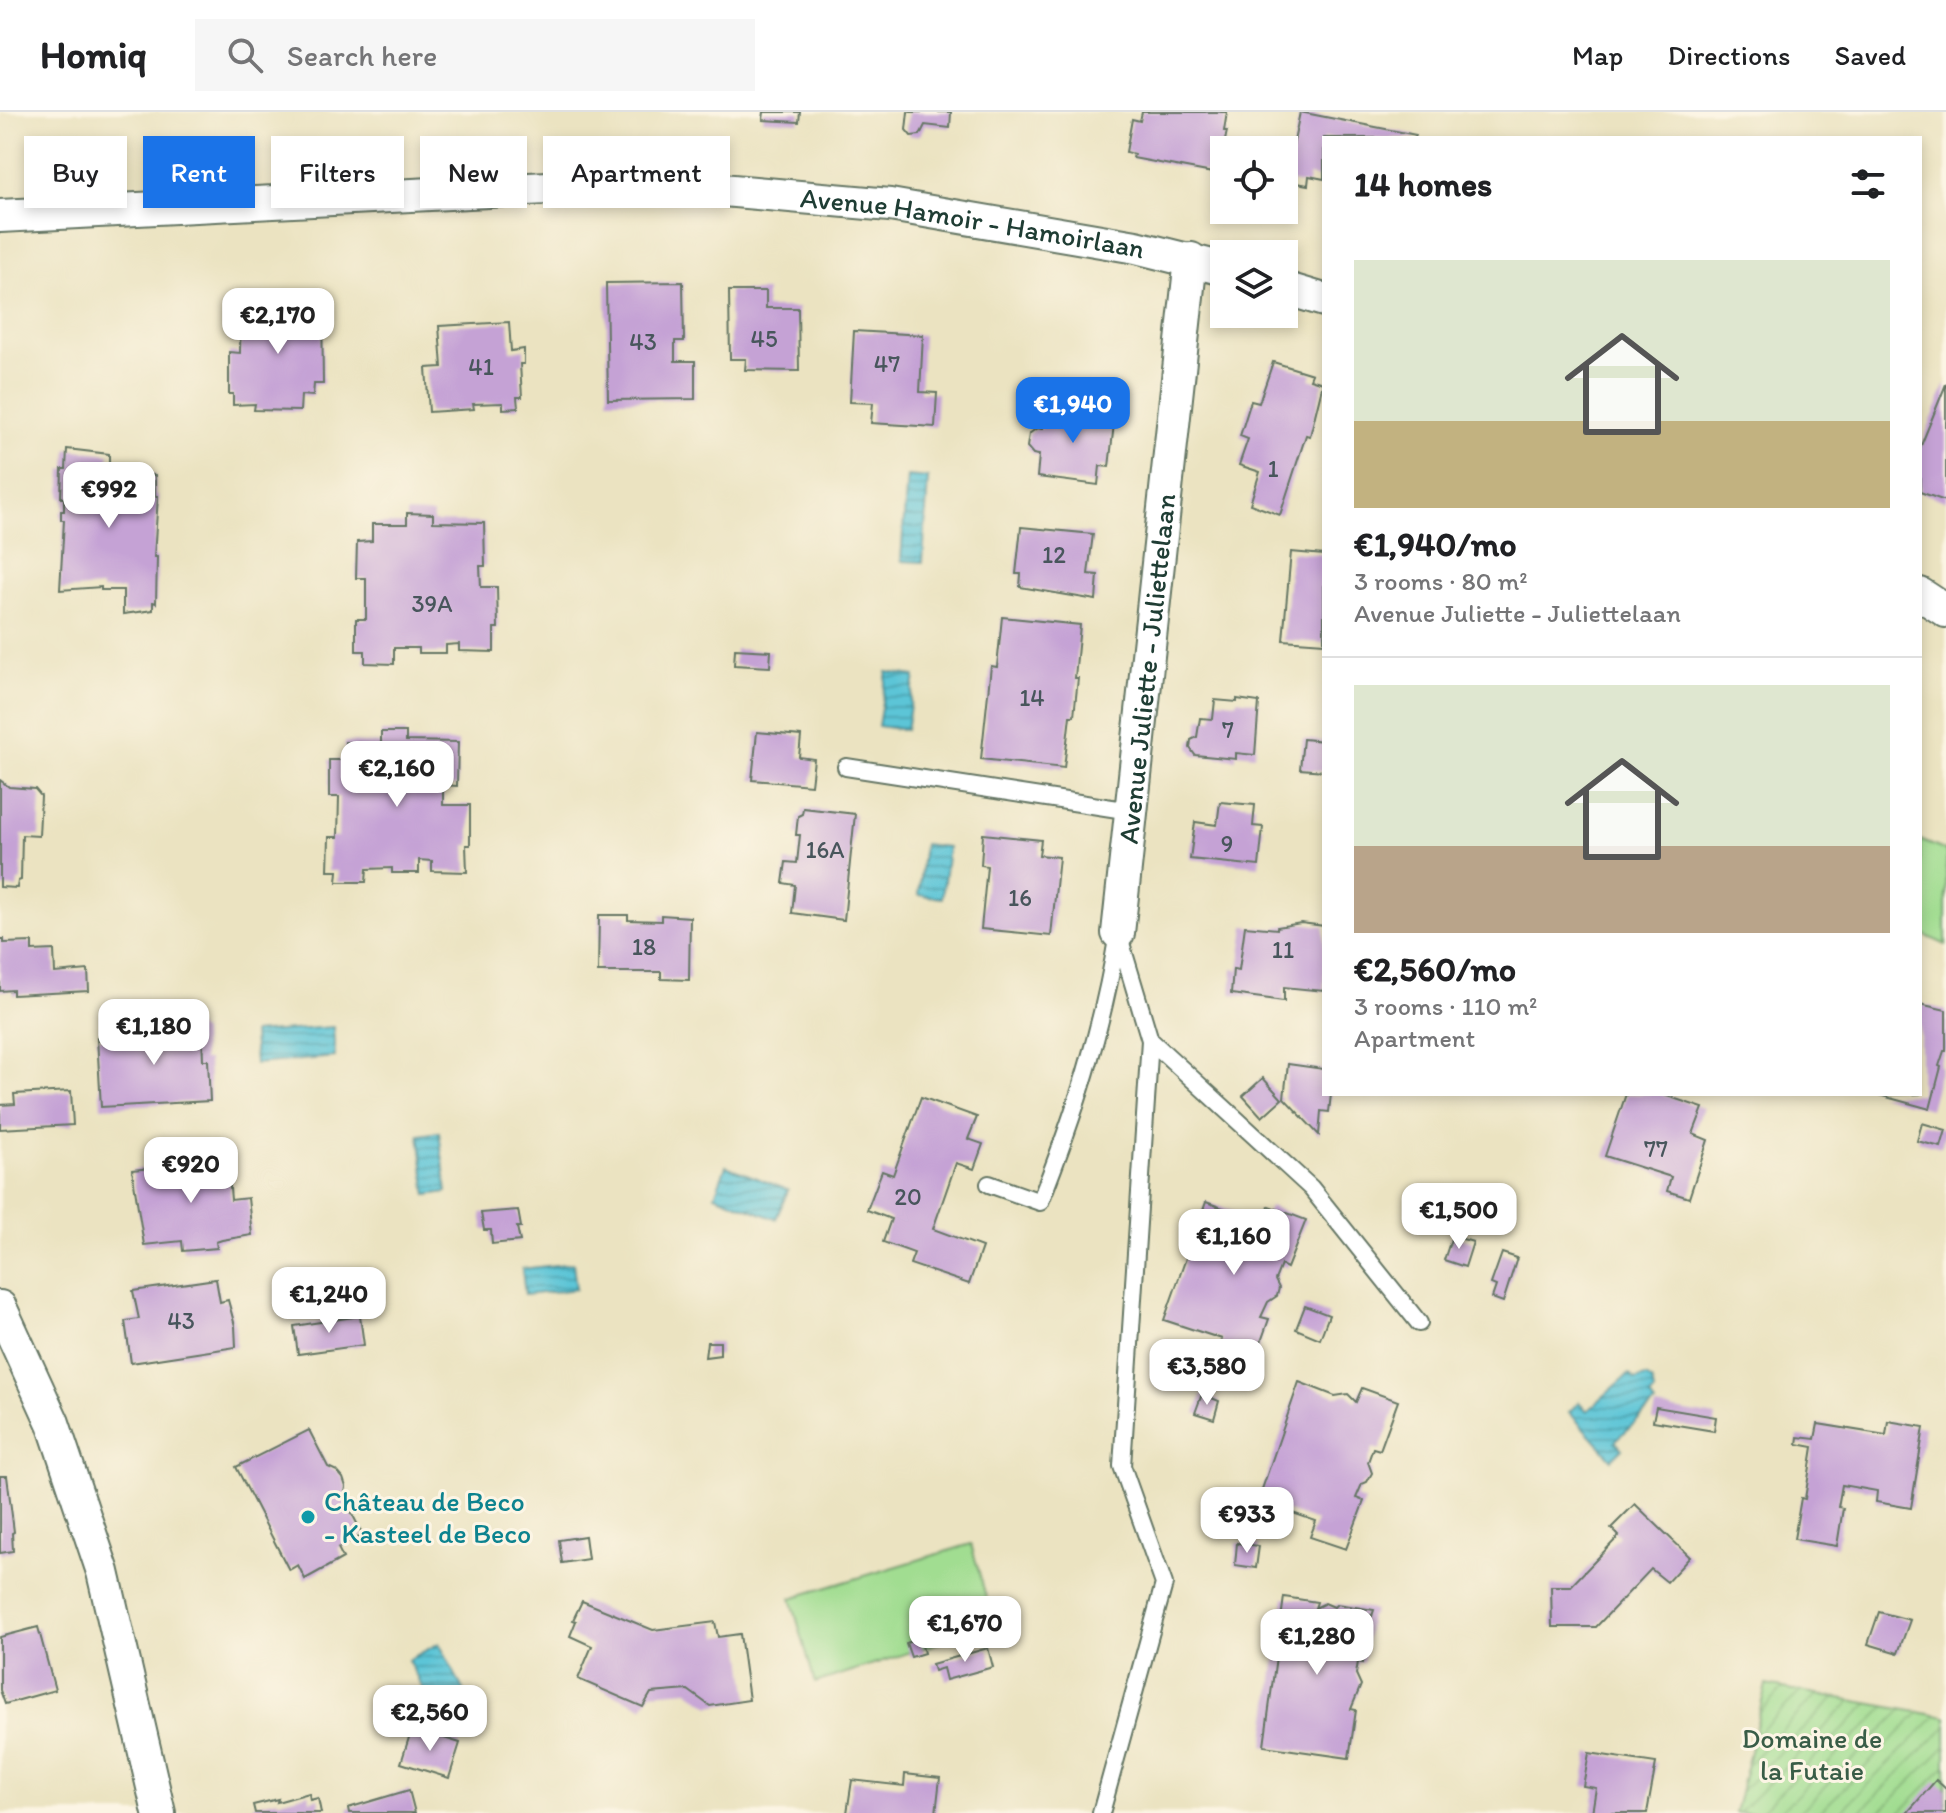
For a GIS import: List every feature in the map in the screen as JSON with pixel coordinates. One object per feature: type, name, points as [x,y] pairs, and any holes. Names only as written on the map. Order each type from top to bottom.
[{"type":"street","name":"Avenue Hamoir - Hamoirlaan","points":[[0,216],[644,183],[890,205],[1136,247],[1210,265]]},
{"type":"street","name":"Avenue Juliette - Juliettelaan","points":[[1118,933],[1191,259]]},
{"type":"street","points":[[1298,292],[1322,299]]},
{"type":"street","points":[[1922,595],[1946,611]]},
{"type":"street","points":[[0,1307],[53,1423],[103,1572],[159,1813]]},
{"type":"lane","points":[[846,767],[1131,811]]},
{"type":"lane","points":[[1101,1813],[1164,1584],[1122,1466],[1150,1040],[1118,933]]},
{"type":"lane","points":[[989,1184],[1040,1202],[1089,1066],[1118,933]]},
{"type":"lane","points":[[1150,1040],[1311,1188],[1419,1323]]},
{"type":"green space","points":[[1922,841],[1946,851],[1946,945],[1922,934]]},
{"type":"green space","points":[[971,1544],[994,1625],[815,1683],[791,1598]]},
{"type":"green space","name":"Domaine de la Futaie","points":[[1766,1685],[1946,1717],[1946,1813],[1735,1813]]},
{"type":"water","points":[[907,476],[928,478],[923,562],[901,561]]},
{"type":"water","points":[[887,672],[915,676],[906,730],[878,726]]},
{"type":"water","points":[[924,844],[948,847],[942,898],[918,895]]},
{"type":"water","points":[[333,1027],[335,1057],[255,1064],[253,1033]]},
{"type":"water","points":[[439,1132],[447,1192],[427,1195],[419,1135]]},
{"type":"water","points":[[726,1166],[788,1190],[776,1219],[715,1195]]},
{"type":"water","points":[[573,1263],[576,1289],[525,1295],[522,1269]]},
{"type":"water","points":[[1629,1374],[1635,1380],[1646,1377],[1652,1381],[1654,1392],[1650,1397],[1655,1404],[1615,1441],[1622,1449],[1612,1459],[1569,1412],[1579,1402],[1587,1411]]},
{"type":"water","points":[[439,1643],[471,1705],[440,1722],[408,1660]]},
{"type":"building","points":[[764,112],[800,112],[799,122],[763,120]]},
{"type":"building","points":[[908,112],[951,112],[950,128],[925,125],[920,135],[911,136],[906,130]]},
{"type":"building","points":[[1142,112],[1227,112],[1224,131],[1227,131],[1226,136],[1210,136],[1210,172],[1133,158],[1134,154],[1126,152],[1132,119],[1140,121]]},
{"type":"building","points":[[1300,112],[1416,135],[1322,136],[1322,179],[1309,176],[1308,185],[1298,183],[1298,136],[1295,136]]},
{"type":"building","points":[[683,282],[684,341],[675,341],[675,361],[695,361],[695,399],[608,400],[606,283]]},
{"type":"building","points":[[729,291],[766,291],[766,308],[798,308],[799,371],[745,370],[746,359],[730,359]]},
{"type":"building","points":[[279,300],[322,300],[323,384],[314,384],[313,396],[301,395],[300,411],[254,410],[255,404],[233,405],[233,394],[229,394],[229,352],[240,353],[241,309],[279,309]]},
{"type":"building","points":[[509,322],[511,351],[524,349],[524,364],[520,364],[522,397],[517,397],[518,408],[503,409],[503,403],[473,404],[474,409],[429,412],[426,368],[442,367],[439,326]]},
{"type":"building","points":[[854,331],[923,335],[920,392],[937,393],[935,427],[871,423],[873,403],[850,402]]},
{"type":"building","points":[[1273,362],[1312,374],[1310,379],[1322,383],[1310,436],[1306,435],[1280,515],[1250,504],[1260,472],[1239,465],[1248,439],[1240,436],[1251,401],[1259,403]]},
{"type":"building","points":[[1946,384],[1945,501],[1922,493],[1922,443]]},
{"type":"building","points":[[1043,407],[1115,415],[1109,467],[1100,466],[1098,485],[1037,477],[1039,455],[1033,454],[1027,447],[1029,434],[1037,428],[1042,429]]},
{"type":"building","points":[[67,449],[109,454],[109,474],[155,475],[155,496],[158,496],[154,557],[157,557],[156,603],[153,602],[153,610],[123,614],[123,590],[101,590],[101,587],[60,590],[64,520],[61,520],[61,511],[64,511],[62,469],[66,469]]},
{"type":"building","points":[[407,513],[433,514],[433,522],[484,523],[485,566],[480,566],[481,587],[497,587],[498,628],[494,628],[494,652],[459,651],[459,644],[446,645],[446,653],[419,653],[419,648],[394,648],[394,664],[365,663],[365,651],[356,651],[356,619],[366,619],[366,578],[356,578],[357,542],[372,541],[372,524],[407,524]]},
{"type":"building","points":[[1021,527],[1093,534],[1088,574],[1098,575],[1096,600],[1020,587],[1021,574],[1016,574]]},
{"type":"building","points":[[1291,552],[1322,555],[1322,643],[1283,640]]},
{"type":"building","points":[[1002,617],[1080,625],[1074,716],[1070,716],[1064,768],[981,759],[991,666],[997,667]]},
{"type":"building","points":[[735,649],[771,651],[770,667],[734,665]]},
{"type":"building","points":[[1237,699],[1259,702],[1255,755],[1236,753],[1236,759],[1195,755],[1190,748],[1191,740],[1197,737],[1200,718],[1213,719],[1215,700],[1237,702]]},
{"type":"building","points":[[381,732],[406,732],[406,741],[458,742],[457,786],[443,785],[443,805],[470,805],[467,872],[432,871],[432,861],[419,860],[419,873],[392,873],[392,868],[367,869],[366,882],[337,882],[338,871],[328,871],[329,837],[338,837],[339,797],[329,797],[329,760],[345,760],[345,742],[381,744]]},
{"type":"building","points":[[757,732],[801,736],[799,757],[814,759],[811,785],[752,780]]},
{"type":"building","points":[[1303,739],[1322,741],[1322,771],[1300,769]]},
{"type":"building","points":[[0,780],[9,787],[35,789],[41,796],[39,836],[22,835],[21,880],[17,888],[0,887]]},
{"type":"building","points":[[1220,802],[1255,805],[1253,826],[1263,827],[1259,866],[1190,859],[1195,822],[1217,825]]},
{"type":"building","points":[[803,808],[855,814],[844,920],[792,913],[795,885],[783,883],[786,862],[797,863],[800,835],[796,835],[798,816]]},
{"type":"building","points":[[983,834],[1041,840],[1039,855],[1059,857],[1051,936],[981,929],[987,866],[981,865]]},
{"type":"building","points":[[599,915],[628,915],[628,920],[661,921],[661,915],[690,917],[689,980],[661,979],[661,972],[598,972]]},
{"type":"building","points":[[1301,923],[1322,926],[1322,991],[1284,987],[1284,1001],[1231,994],[1233,969],[1239,970],[1245,926],[1277,927]]},
{"type":"building","points":[[0,939],[4,939],[4,943],[32,942],[32,951],[54,950],[55,973],[88,970],[89,991],[13,995],[13,990],[0,991]]},
{"type":"building","points":[[1922,1004],[1946,1010],[1946,1051],[1939,1066],[1930,1109],[1883,1096],[1922,1096]]},
{"type":"building","points":[[175,1017],[191,1020],[202,1032],[203,1060],[208,1060],[210,1101],[101,1107],[97,1038],[153,1035],[166,1020]]},
{"type":"building","points":[[1288,1064],[1322,1069],[1322,1096],[1331,1096],[1329,1112],[1321,1111],[1319,1135],[1284,1098]]},
{"type":"building","points":[[1263,1078],[1282,1099],[1262,1117],[1243,1096]]},
{"type":"building","points":[[71,1091],[73,1125],[0,1129],[0,1105],[15,1104],[14,1094]]},
{"type":"building","points":[[1625,1096],[1667,1096],[1703,1108],[1693,1134],[1708,1140],[1689,1198],[1667,1191],[1671,1177],[1605,1156]]},
{"type":"building","points":[[921,1097],[977,1117],[968,1139],[983,1144],[974,1169],[956,1163],[933,1229],[982,1247],[969,1284],[910,1264],[914,1253],[883,1242],[891,1219],[867,1210],[882,1171],[893,1175]]},
{"type":"building","points":[[1922,1123],[1946,1130],[1941,1147],[1917,1141]]},
{"type":"building","points":[[213,1151],[223,1152],[230,1158],[233,1166],[229,1176],[231,1200],[248,1198],[252,1235],[216,1242],[217,1248],[183,1251],[182,1241],[144,1245],[132,1170],[183,1165],[183,1170],[200,1169],[206,1156]]},
{"type":"building","points":[[1206,1202],[1242,1215],[1257,1214],[1264,1222],[1269,1206],[1306,1220],[1287,1268],[1281,1265],[1275,1280],[1279,1288],[1277,1296],[1268,1302],[1261,1317],[1269,1319],[1252,1367],[1217,1355],[1222,1339],[1164,1320]]},
{"type":"building","points":[[518,1210],[520,1241],[492,1244],[491,1230],[484,1230],[481,1213]]},
{"type":"building","points":[[1452,1236],[1473,1242],[1465,1267],[1444,1260]]},
{"type":"building","points":[[1502,1253],[1517,1258],[1503,1302],[1492,1298],[1496,1286],[1491,1284]]},
{"type":"building","points":[[216,1279],[220,1302],[228,1300],[235,1326],[236,1347],[131,1363],[125,1321],[139,1319],[133,1291]]},
{"type":"building","points":[[1305,1306],[1329,1315],[1320,1339],[1296,1329]]},
{"type":"building","points":[[360,1316],[364,1345],[298,1354],[294,1326]]},
{"type":"building","points":[[707,1342],[720,1342],[720,1355],[705,1357]]},
{"type":"building","points":[[1299,1382],[1335,1396],[1348,1394],[1356,1402],[1362,1388],[1398,1401],[1380,1450],[1373,1448],[1368,1462],[1372,1473],[1362,1484],[1356,1498],[1364,1501],[1346,1549],[1310,1537],[1316,1521],[1258,1501]]},
{"type":"building","points":[[1202,1394],[1219,1401],[1214,1419],[1195,1413]]},
{"type":"building","points":[[1656,1407],[1716,1417],[1714,1431],[1653,1421]]},
{"type":"building","points":[[1888,1421],[1924,1427],[1911,1508],[1876,1502],[1877,1491],[1842,1485],[1838,1507],[1843,1508],[1837,1546],[1794,1539],[1801,1498],[1805,1499],[1813,1447],[1797,1444],[1798,1437],[1815,1439],[1818,1424],[1886,1435]]},
{"type":"building","name":"Château de Beco - Kasteel de Beco","points":[[309,1430],[328,1467],[343,1478],[346,1487],[344,1498],[363,1535],[338,1548],[343,1558],[305,1579],[298,1565],[289,1570],[236,1467]]},
{"type":"building","points":[[0,1476],[7,1476],[14,1532],[13,1551],[0,1553]]},
{"type":"building","points":[[1635,1504],[1690,1557],[1667,1582],[1651,1569],[1596,1627],[1552,1627],[1551,1586],[1571,1586],[1619,1536],[1611,1528]]},
{"type":"building","points":[[585,1536],[588,1559],[562,1563],[559,1540]]},
{"type":"building","points":[[1237,1543],[1259,1546],[1256,1568],[1235,1565]]},
{"type":"building","points":[[1284,1597],[1317,1602],[1315,1608],[1325,1603],[1334,1607],[1337,1604],[1374,1610],[1370,1615],[1363,1663],[1358,1662],[1356,1674],[1361,1685],[1351,1709],[1356,1710],[1349,1758],[1264,1746]]},
{"type":"building","points":[[582,1601],[653,1630],[715,1622],[718,1637],[740,1634],[749,1700],[710,1706],[688,1690],[651,1693],[643,1707],[578,1679],[592,1646],[570,1636]]},
{"type":"building","points":[[1879,1612],[1910,1620],[1898,1653],[1868,1644]]},
{"type":"building","points":[[38,1627],[55,1690],[5,1704],[0,1690],[0,1637]]},
{"type":"building","points":[[920,1638],[924,1653],[911,1657],[906,1643]]},
{"type":"building","points":[[988,1648],[993,1667],[946,1680],[943,1668],[934,1671],[932,1664]]},
{"type":"building","points":[[412,1728],[460,1743],[449,1778],[401,1763]]},
{"type":"building","points":[[1589,1753],[1656,1763],[1647,1813],[1592,1813],[1596,1788],[1583,1786]]},
{"type":"building","points":[[905,1774],[940,1778],[936,1813],[847,1813],[852,1780],[904,1786]]},
{"type":"building","points":[[1936,1780],[1946,1789],[1946,1813],[1907,1813]]},
{"type":"building","points":[[409,1790],[415,1813],[349,1813],[348,1808]]},
{"type":"building","points":[[309,1793],[310,1800],[318,1798],[321,1813],[255,1813],[253,1805]]},
{"type":"place","name":"Château de Beco - Kasteel de Beco","points":[[308,1517]]}]
